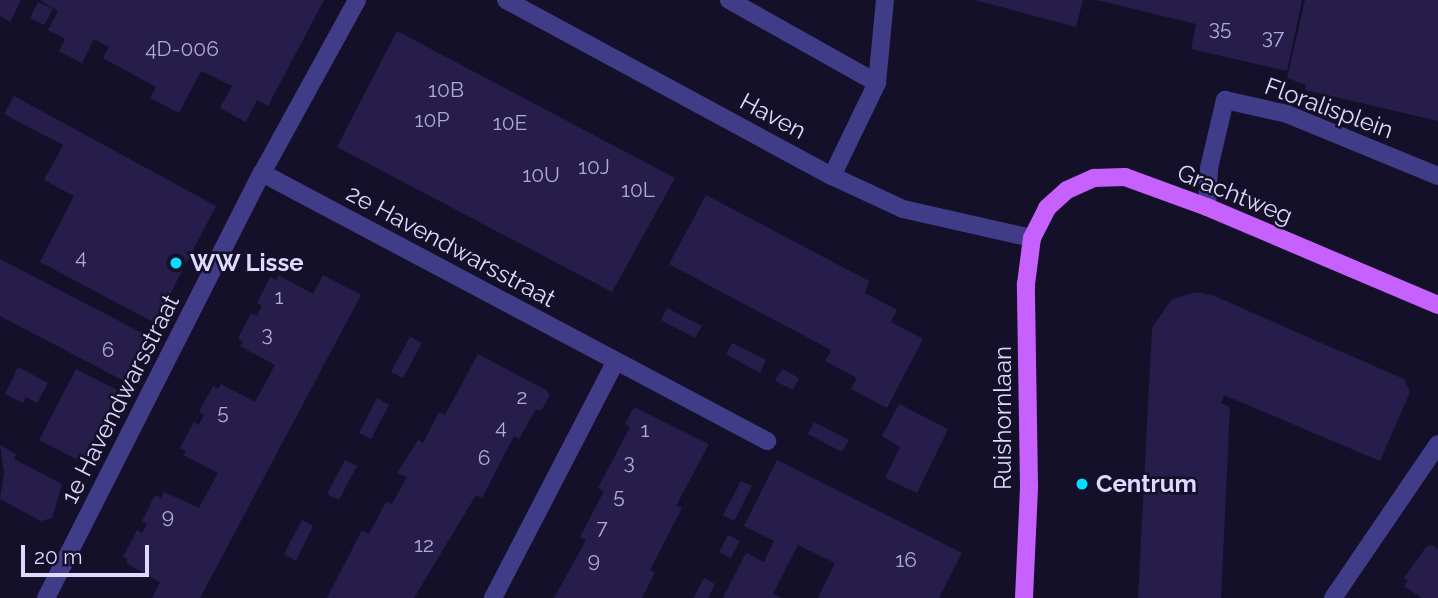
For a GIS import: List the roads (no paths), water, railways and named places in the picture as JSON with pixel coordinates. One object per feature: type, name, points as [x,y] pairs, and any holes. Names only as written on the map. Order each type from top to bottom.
[{"type":"main road","name":"Grachtweg","points":[[1032,238],[1047,208],[1067,190],[1094,178],[1125,177],[1207,207],[1438,304]]},
{"type":"main road","name":"Ruishornlaan","points":[[1024,598],[1029,485],[1026,284],[1032,238]]},
{"type":"street","name":"1e Havendwarsstraat","points":[[46,598],[262,173],[357,0]]},
{"type":"street","name":"Haven","points":[[506,0],[832,176],[910,212],[1032,238]]},
{"type":"street","points":[[729,0],[877,83]]},
{"type":"street","points":[[832,176],[877,83],[885,0]]},
{"type":"street","name":"Floralisplein","points":[[1207,207],[1209,168],[1225,100],[1287,114],[1438,176]]},
{"type":"street","name":"2e Havendwarsstraat","points":[[262,173],[767,441]]},
{"type":"street","points":[[493,598],[616,361]]},
{"type":"street","points":[[1333,598],[1438,444]]},
{"type":"place","name":"WW Lisse","points":[[176,263]]},
{"type":"place","name":"Centrum","points":[[1082,484]]}]
